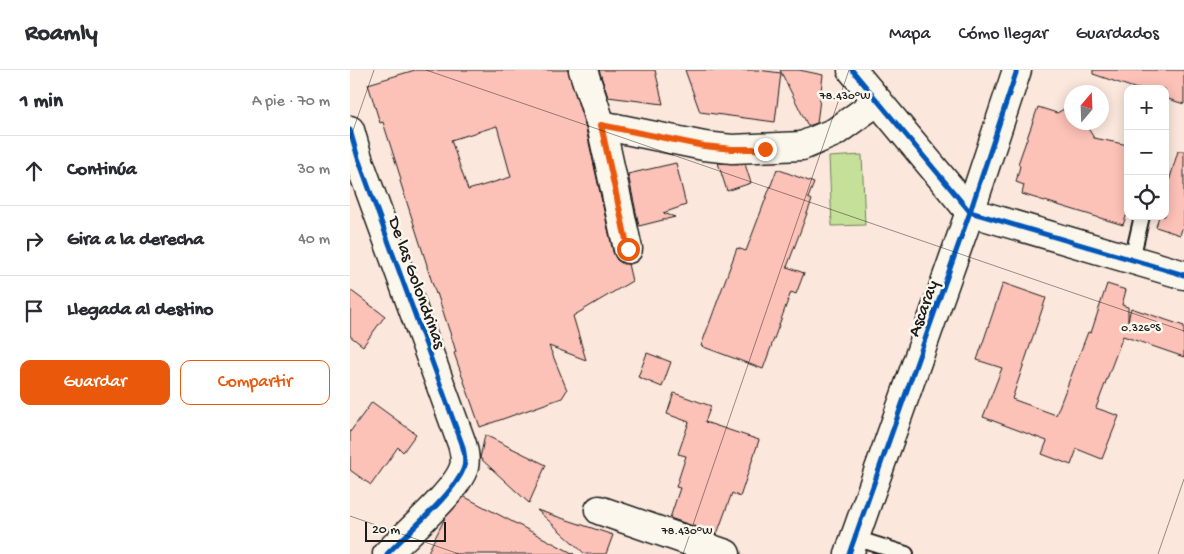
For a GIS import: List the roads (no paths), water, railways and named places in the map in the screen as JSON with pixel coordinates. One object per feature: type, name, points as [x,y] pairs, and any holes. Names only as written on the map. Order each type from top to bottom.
[{"type":"street","points":[[583,70],[601,125],[628,249]]},
{"type":"street","points":[[852,70],[970,212],[1184,275]]},
{"type":"street","name":"Ascaray","points":[[852,546],[970,212],[1017,70]]},
{"type":"street","points":[[601,125],[704,146],[732,149],[802,146],[835,132],[878,100]]},
{"type":"street","name":"De las Golondrinas","points":[[350,130],[354,164],[465,455],[464,466],[454,486],[387,554]]},
{"type":"street","points":[[599,510],[726,554]]},
{"type":"lane","points":[[1132,259],[1141,220]]},
{"type":"lane","points":[[852,546],[906,554]]}]
